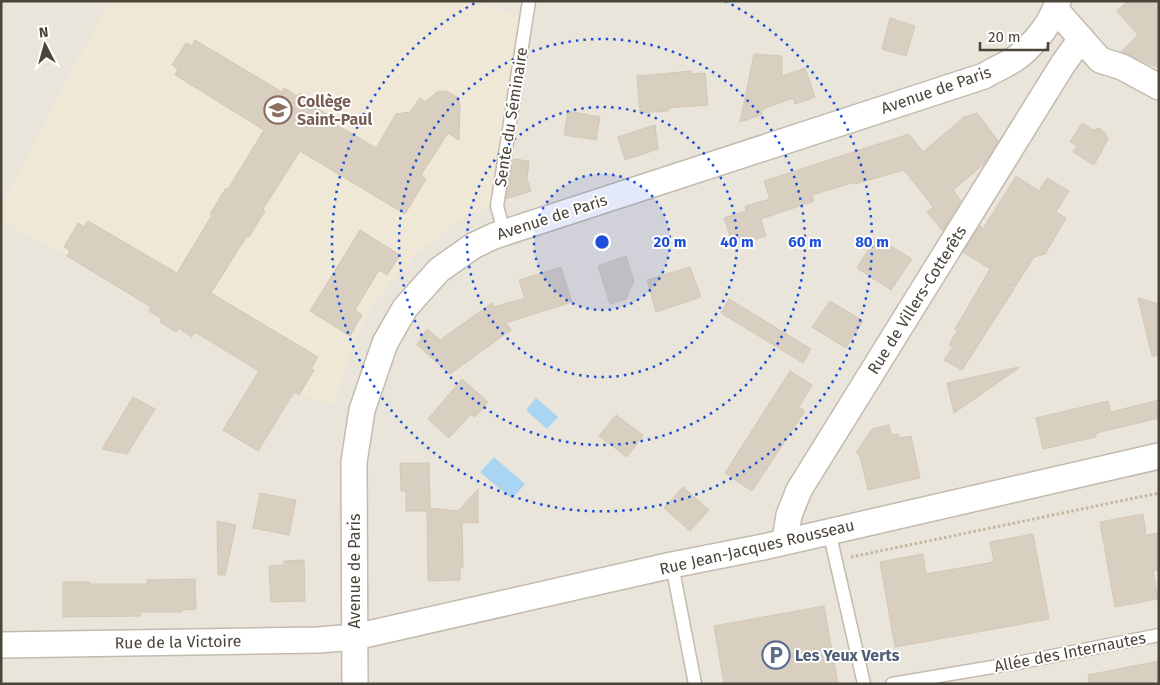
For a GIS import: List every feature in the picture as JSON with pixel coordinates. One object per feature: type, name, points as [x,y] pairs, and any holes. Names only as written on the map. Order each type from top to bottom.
[{"type":"street","name":"Avenue de Paris","points":[[355,684],[354,462],[362,410],[385,343],[405,308],[439,270],[473,246],[504,232],[984,76],[1018,56],[1045,28],[1057,6]]},
{"type":"street","points":[[1057,6],[1081,39],[1100,60]]},
{"type":"street","name":"Rue de Villers-Cotterêts","points":[[785,540],[789,515],[799,490],[1063,64],[1081,39]]},
{"type":"street","points":[[1030,44],[1063,64],[1100,60],[1122,67],[1159,87]]},
{"type":"street","name":"Rue Jean-Jacques Rousseau","points":[[355,637],[1159,456]]},
{"type":"street","name":"Rue de la Victoire","points":[[1,645],[318,640],[355,637]]},
{"type":"lane","name":"Sente du Séminaire","points":[[504,232],[498,206],[529,1]]},
{"type":"lane","points":[[826,531],[832,544],[864,684]]},
{"type":"lane","points":[[672,565],[695,684]]},
{"type":"lane","name":"Allée des Internautes","points":[[892,684],[1022,662],[1159,635]]},
{"type":"path","points":[[835,560],[1159,493]]},
{"type":"shaded area","points":[[1,1],[1159,1],[1159,684],[1,684]]},
{"type":"shaded area","name":"Collège Saint-Paul","points":[[109,1],[474,1],[519,16],[492,205],[464,217],[414,256],[376,299],[354,342],[334,405],[296,393],[67,256],[1,220],[1,205]]},
{"type":"water","points":[[536,398],[558,417],[547,429],[526,410]]},
{"type":"water","points":[[494,457],[525,484],[512,499],[480,472]]},
{"type":"building","points":[[1128,1],[1159,1],[1159,68],[1121,52],[1138,35],[1117,11]]},
{"type":"building","points":[[890,18],[915,26],[906,56],[882,49]]},
{"type":"building","points":[[195,40],[282,92],[284,88],[297,96],[300,93],[316,102],[313,106],[327,114],[325,118],[376,148],[396,114],[410,112],[420,98],[425,102],[437,92],[446,91],[457,97],[460,105],[459,140],[448,133],[421,175],[426,179],[405,214],[300,151],[263,209],[265,211],[249,237],[247,236],[211,293],[318,357],[311,369],[314,370],[299,395],[294,392],[258,451],[223,430],[259,371],[195,332],[192,337],[178,328],[176,332],[160,322],[162,319],[149,311],[151,307],[67,256],[70,251],[64,247],[78,223],[84,227],[88,221],[177,273],[212,215],[210,214],[226,188],[228,189],[264,130],[175,75],[178,69],[172,65],[186,43],[192,46]]},
{"type":"building","points":[[754,54],[782,56],[782,76],[805,68],[815,97],[795,104],[793,98],[763,109],[761,115],[740,122]]},
{"type":"building","points":[[691,71],[691,74],[705,73],[708,105],[668,108],[668,111],[640,113],[637,76]]},
{"type":"building","points":[[568,111],[600,117],[596,140],[564,135]]},
{"type":"building","points":[[977,113],[998,141],[984,164],[953,190],[961,201],[943,231],[927,212],[933,207],[904,170],[812,195],[814,201],[761,219],[766,236],[733,246],[724,218],[746,211],[745,206],[770,199],[764,181],[909,134],[923,152],[964,117]]},
{"type":"building","points":[[1082,123],[1093,130],[1099,128],[1108,139],[1094,165],[1073,152],[1077,146],[1070,142]]},
{"type":"building","points":[[655,125],[658,149],[625,160],[618,137]]},
{"type":"building","points":[[513,159],[529,161],[527,179],[531,191],[506,199]]},
{"type":"building","points":[[1016,176],[1039,191],[1047,178],[1069,191],[1056,212],[1066,218],[1045,254],[1034,257],[1015,287],[1010,284],[1014,289],[962,370],[944,360],[953,347],[949,345],[957,331],[955,329],[990,269],[963,252],[980,225],[983,229]]},
{"type":"building","points":[[360,230],[400,255],[387,275],[379,270],[355,310],[362,315],[350,336],[310,311]]},
{"type":"building","points":[[876,237],[912,259],[891,290],[857,268]]},
{"type":"building","points":[[626,256],[634,281],[626,299],[610,304],[598,266]]},
{"type":"building","points":[[561,267],[572,302],[506,323],[511,330],[450,374],[417,345],[427,329],[440,340],[492,303],[494,307],[525,298],[519,280]]},
{"type":"building","points":[[690,267],[701,297],[656,312],[647,280]]},
{"type":"building","points":[[1138,298],[1159,304],[1159,355],[1152,356]]},
{"type":"building","points":[[729,299],[811,349],[803,363],[721,313]]},
{"type":"building","points":[[830,301],[863,321],[846,348],[812,327]]},
{"type":"building","points":[[1019,368],[954,413],[947,383]]},
{"type":"building","points":[[790,371],[812,385],[799,407],[805,411],[752,491],[725,473]]},
{"type":"building","points":[[462,379],[488,402],[475,417],[471,414],[449,438],[428,419]]},
{"type":"building","points":[[133,397],[155,409],[127,454],[102,449]]},
{"type":"building","points":[[1159,400],[1159,418],[1096,433],[1096,437],[1043,449],[1036,418],[1108,401],[1111,412]]},
{"type":"building","points":[[616,415],[643,435],[627,457],[599,436]]},
{"type":"building","points":[[889,425],[891,435],[898,434],[900,438],[911,436],[920,478],[868,490],[860,456],[856,453],[872,429]]},
{"type":"building","points":[[400,463],[429,463],[430,508],[458,511],[478,489],[478,523],[462,522],[463,568],[460,568],[460,580],[428,581],[427,511],[406,511],[406,491],[401,491]]},
{"type":"building","points":[[683,487],[709,510],[690,531],[664,508]]},
{"type":"building","points":[[260,493],[296,500],[289,535],[253,528]]},
{"type":"building","points":[[1143,514],[1146,535],[1159,533],[1159,570],[1153,571],[1158,599],[1115,607],[1100,522]]},
{"type":"building","points":[[217,521],[236,525],[225,575],[218,575]]},
{"type":"building","points":[[1033,534],[1049,619],[895,647],[880,562],[923,554],[926,574],[994,562],[990,542]]},
{"type":"building","points":[[304,560],[305,601],[271,602],[269,566],[284,565],[284,561]]},
{"type":"building","points":[[195,579],[196,609],[182,610],[182,612],[140,612],[140,616],[63,617],[63,582],[147,584],[147,580]]},
{"type":"building","name":"Les Yeux Verts","points":[[824,606],[838,684],[724,684],[714,626]]},
{"type":"building","points":[[1159,661],[1159,684],[1089,684],[1088,675]]},
{"type":"place","name":"Collège Saint-Paul","points":[[278,110]]},
{"type":"place","name":"Les Yeux Verts","points":[[776,655]]}]
